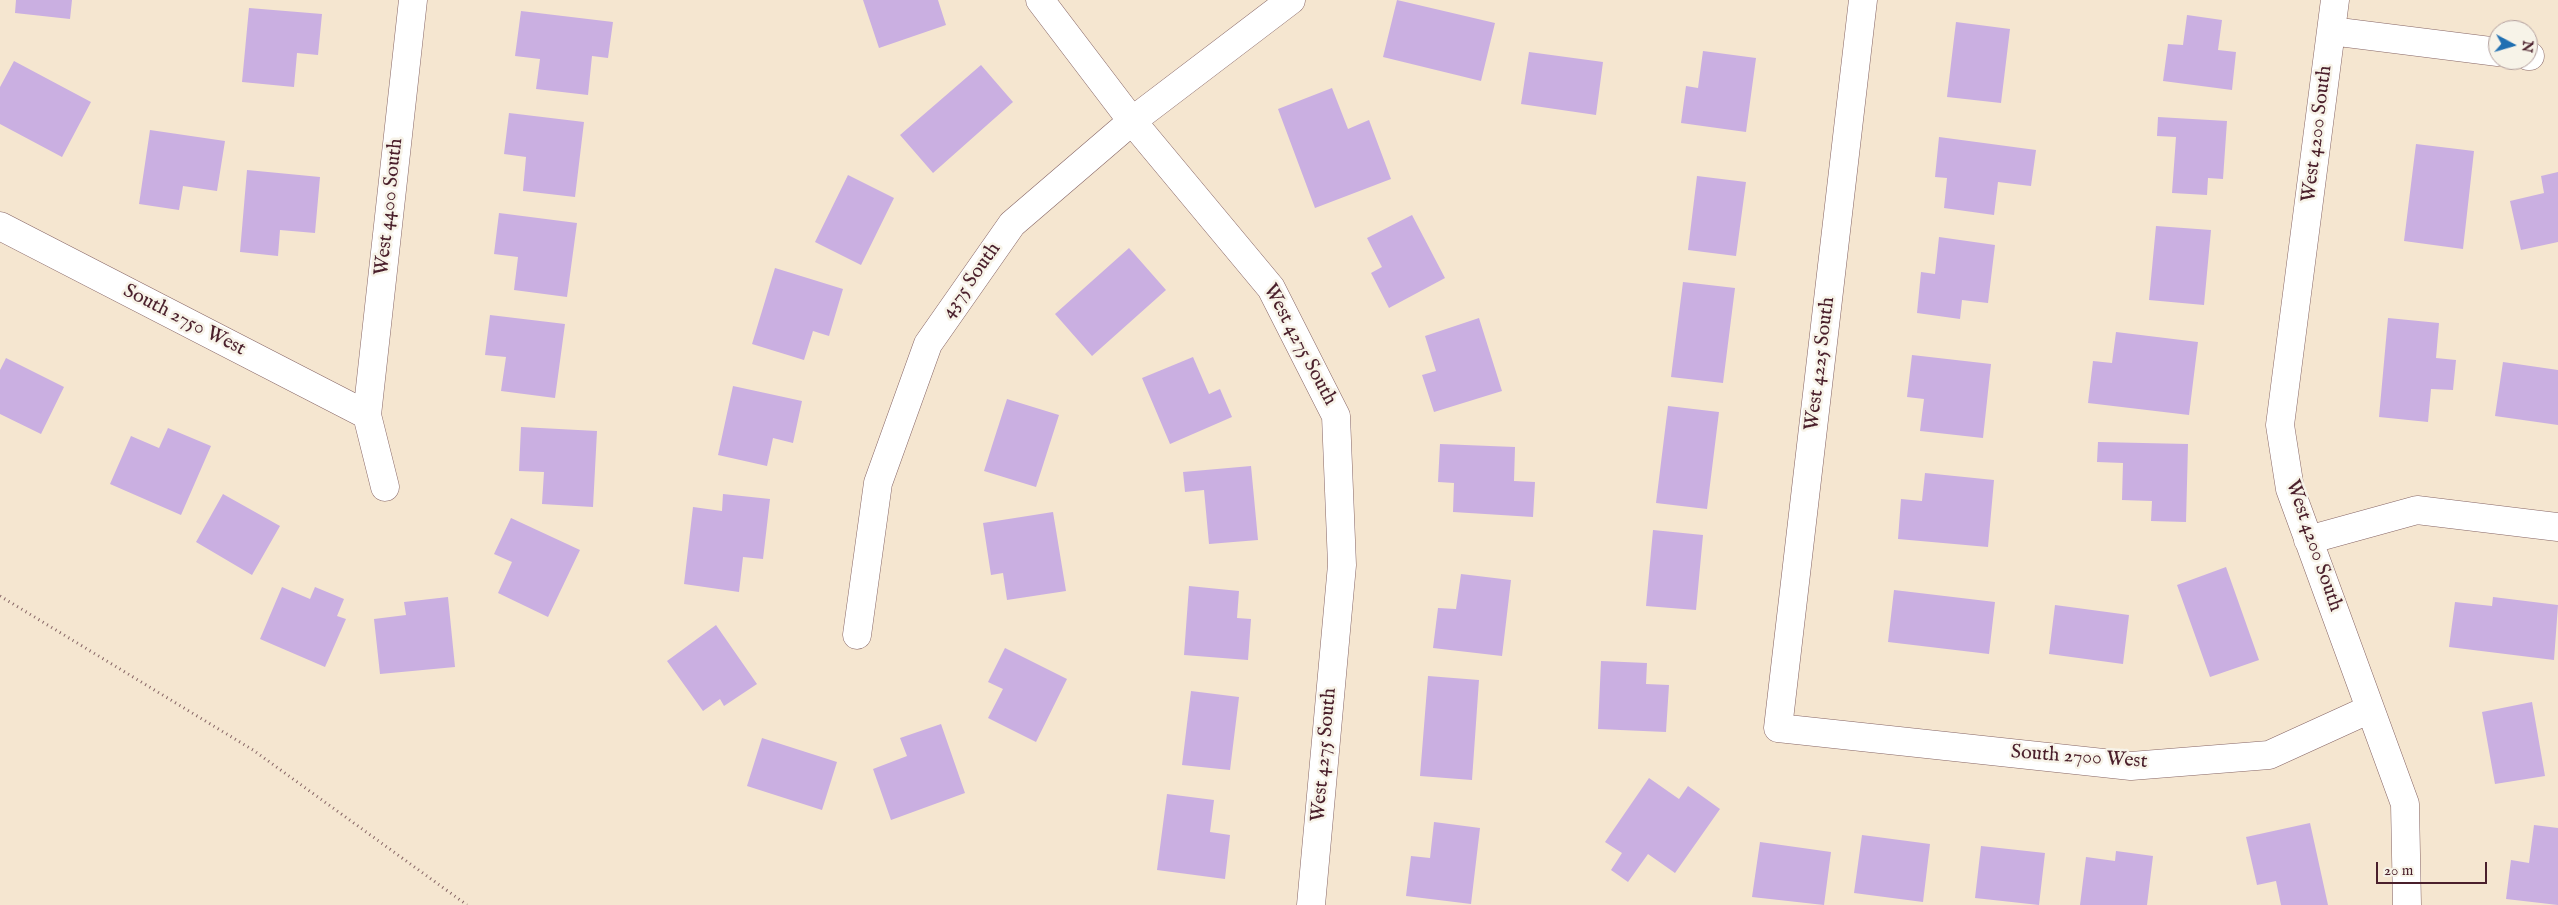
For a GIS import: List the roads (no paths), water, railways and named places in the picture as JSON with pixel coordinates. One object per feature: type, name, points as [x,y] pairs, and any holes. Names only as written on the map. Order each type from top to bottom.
[{"type":"street","name":"West 4400 South","points":[[384,488],[367,415],[413,0]]},
{"type":"street","points":[[1040,0],[1132,121],[1291,0]]},
{"type":"street","name":"West 4225 South","points":[[1778,728],[1864,0]]},
{"type":"street","name":"West 4200 South","points":[[2335,0],[2280,425],[2290,489],[2405,804],[2407,905]]},
{"type":"street","points":[[2331,32],[2488,51]]},
{"type":"street","name":"4375 South","points":[[857,635],[878,483],[928,344],[1012,224],[1132,121]]},
{"type":"street","name":"West 4275 South","points":[[1132,121],[1271,288],[1336,416],[1342,565],[1311,905]]},
{"type":"street","name":"South 2750 West","points":[[0,226],[367,415]]},
{"type":"street","points":[[2308,540],[2417,510],[2558,527]]},
{"type":"street","name":"South 2700 West","points":[[1778,728],[2130,766],[2269,755],[2370,709]]}]
